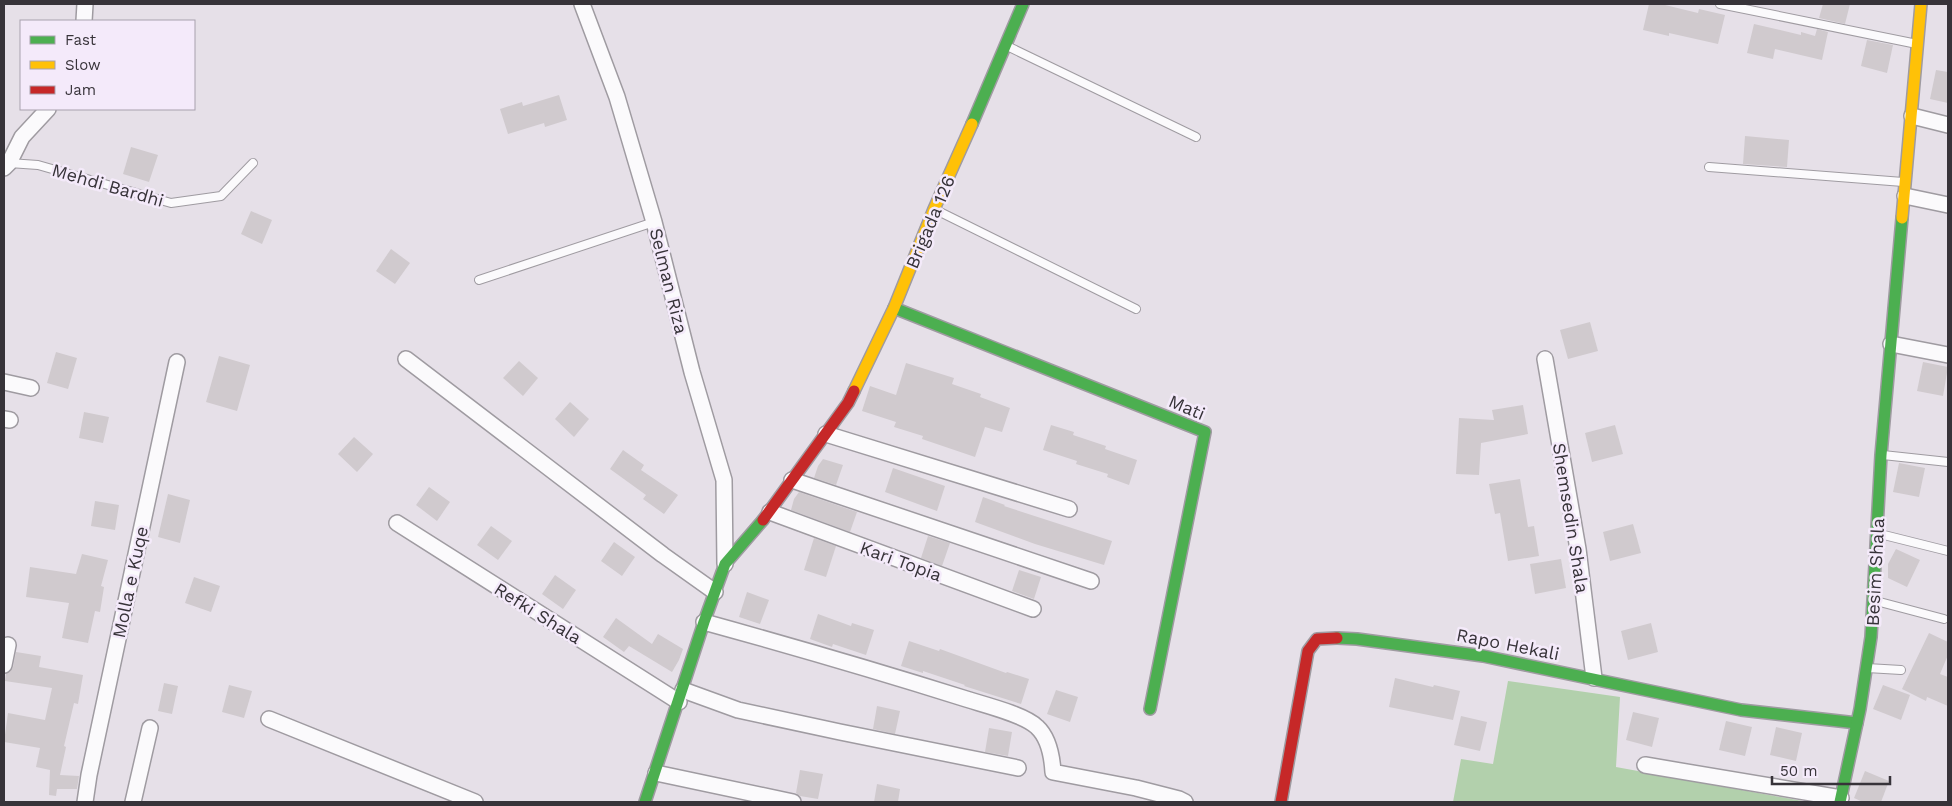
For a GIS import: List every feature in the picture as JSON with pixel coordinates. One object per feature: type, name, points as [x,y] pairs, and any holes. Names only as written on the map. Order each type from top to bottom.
[{"type":"street","points":[[84,20],[86,4]]},
{"type":"street","name":"Selman Riza","points":[[582,4],[617,97],[654,222],[692,372],[724,480],[725,564]]},
{"type":"street","name":"Brigada 126","points":[[725,564],[770,512],[848,403],[894,308],[934,209],[1023,4]]},
{"type":"street","name":"Besim Shala","points":[[1645,765],[1840,800],[1867,668],[1874,601],[1881,455],[1921,4]]},
{"type":"street","name":"Mehdi Bardhi","points":[[7,166],[22,136],[47,110]]},
{"type":"street","points":[[1912,116],[1948,125]]},
{"type":"street","points":[[1905,189],[1948,205]]},
{"type":"street","name":"Mati","points":[[894,308],[1206,432],[1150,709]]},
{"type":"street","points":[[1891,344],[1948,355]]},
{"type":"street","points":[[406,359],[663,555],[715,592]]},
{"type":"street","name":"Shemsedin Shala","points":[[1545,359],[1578,549],[1594,678]]},
{"type":"street","name":"Molla e Kuqe","points":[[85,802],[89,775],[177,362]]},
{"type":"street","points":[[4,382],[31,388]]},
{"type":"street","points":[[826,434],[1070,509]]},
{"type":"street","points":[[792,480],[1091,581]]},
{"type":"street","name":"Kari Topia","points":[[770,512],[1033,609]]},
{"type":"street","name":"Refki Shala","points":[[397,523],[681,696],[840,732],[1018,768]]},
{"type":"street","points":[[645,802],[725,564]]},
{"type":"street","points":[[704,622],[904,680],[1016,715],[1037,726],[1048,743],[1053,772],[1136,788],[1184,802]]},
{"type":"street","name":"Rapo Hekali","points":[[1281,802],[1308,651],[1316,639],[1348,639],[1483,656],[1741,710],[1857,723]]},
{"type":"street","points":[[4,665],[8,645]]},
{"type":"street","points":[[270,719],[475,802]]},
{"type":"street","points":[[133,802],[150,728]]},
{"type":"street","points":[[656,773],[793,802]]},
{"type":"lane","points":[[1720,4],[1918,44]]},
{"type":"lane","points":[[1006,45],[1196,137]]},
{"type":"lane","name":"Mehdi Bardhi","points":[[7,166],[38,165],[170,203],[221,196],[253,163]]},
{"type":"lane","points":[[1709,167],[1905,189]]},
{"type":"lane","points":[[934,209],[1136,309]]},
{"type":"lane","points":[[479,280],[654,222]]},
{"type":"lane","points":[[1881,455],[1948,462]]},
{"type":"lane","points":[[1878,534],[1948,550]]},
{"type":"lane","points":[[1874,601],[1944,619]]},
{"type":"lane","points":[[1867,668],[1902,670]]},
{"type":"green space","points":[[1508,681],[1620,697],[1616,767],[1808,802],[1453,802],[1461,759],[1493,764]]},
{"type":"building","points":[[1649,4],[1661,4],[1698,13],[1699,9],[1725,15],[1718,44],[1669,33],[1669,36],[1643,30]]},
{"type":"building","points":[[1823,4],[1850,4],[1845,24],[1819,18]]},
{"type":"building","points":[[1754,24],[1801,35],[1801,32],[1815,36],[1817,29],[1828,32],[1822,60],[1775,49],[1773,59],[1747,53]]},
{"type":"building","points":[[1867,40],[1893,45],[1887,73],[1861,66]]},
{"type":"building","points":[[1936,70],[1948,72],[1948,103],[1930,99]]},
{"type":"building","points":[[559,95],[567,120],[545,127],[544,123],[508,134],[500,109],[522,102],[523,106]]},
{"type":"building","points":[[1745,136],[1789,140],[1787,167],[1743,164]]},
{"type":"building","points":[[131,147],[158,155],[149,182],[123,174]]},
{"type":"building","points":[[251,211],[272,220],[262,244],[241,234]]},
{"type":"building","points":[[391,249],[410,263],[395,284],[376,271]]},
{"type":"building","points":[[1590,322],[1598,351],[1568,359],[1560,330]]},
{"type":"building","points":[[56,352],[77,358],[68,389],[47,383]]},
{"type":"building","points":[[219,356],[250,365],[237,411],[206,402]]},
{"type":"building","points":[[519,361],[538,378],[523,396],[503,378]]},
{"type":"building","points":[[1923,362],[1948,367],[1943,396],[1917,391]]},
{"type":"building","points":[[906,363],[954,378],[952,384],[981,394],[980,397],[1010,408],[1002,432],[985,427],[975,457],[922,439],[923,436],[894,427],[896,422],[862,411],[870,386],[896,395]]},
{"type":"building","points":[[570,402],[589,419],[574,437],[555,419]]},
{"type":"building","points":[[1523,405],[1528,434],[1481,443],[1479,475],[1456,474],[1459,418],[1494,420],[1492,410]]},
{"type":"building","points":[[84,412],[109,417],[103,443],[79,438]]},
{"type":"building","points":[[1051,425],[1074,432],[1073,435],[1106,446],[1105,449],[1137,460],[1129,485],[1107,477],[1108,474],[1076,464],[1077,461],[1043,450]]},
{"type":"building","points":[[1615,425],[1623,454],[1592,462],[1585,433]]},
{"type":"building","points":[[354,437],[373,454],[357,472],[338,454]]},
{"type":"building","points":[[623,450],[644,465],[641,470],[678,495],[664,514],[643,499],[646,495],[610,469]]},
{"type":"building","points":[[823,459],[843,465],[836,485],[814,478],[818,466]]},
{"type":"building","points":[[1899,463],[1925,468],[1919,497],[1893,492]]},
{"type":"building","points":[[893,468],[945,486],[937,511],[885,492]]},
{"type":"building","points":[[1520,479],[1528,527],[1534,526],[1539,556],[1508,561],[1500,513],[1495,514],[1489,484]]},
{"type":"building","points":[[429,487],[450,502],[437,521],[416,505]]},
{"type":"building","points":[[799,492],[857,512],[850,532],[791,510],[794,499]]},
{"type":"building","points":[[168,494],[190,500],[180,543],[158,537]]},
{"type":"building","points":[[983,497],[1004,506],[1112,541],[1104,565],[1035,544],[975,522]]},
{"type":"building","points":[[95,501],[119,505],[115,530],[91,526]]},
{"type":"building","points":[[1633,524],[1641,553],[1610,561],[1603,532]]},
{"type":"building","points":[[491,526],[512,541],[498,560],[477,545]]},
{"type":"building","points":[[928,536],[950,543],[942,566],[921,558]]},
{"type":"building","points":[[814,538],[836,546],[826,577],[804,570]]},
{"type":"building","points":[[614,542],[635,557],[622,576],[601,561]]},
{"type":"building","points":[[1896,549],[1920,560],[1907,587],[1888,578],[1888,564]]},
{"type":"building","points":[[82,554],[108,560],[101,586],[104,587],[100,612],[95,611],[88,643],[62,638],[69,603],[26,597],[30,567],[76,574]]},
{"type":"building","points":[[1561,559],[1566,588],[1535,594],[1530,564]]},
{"type":"building","points":[[1019,570],[1041,577],[1034,599],[1012,591]]},
{"type":"building","points":[[555,575],[576,590],[563,609],[542,594]]},
{"type":"building","points":[[194,577],[220,586],[211,612],[185,603]]},
{"type":"building","points":[[747,592],[769,600],[760,624],[739,617]]},
{"type":"building","points":[[818,614],[851,626],[852,623],[874,630],[866,655],[833,644],[832,647],[810,639]]},
{"type":"building","points":[[616,618],[652,644],[658,634],[683,649],[672,672],[629,646],[624,652],[603,637]]},
{"type":"building","points":[[1651,623],[1658,652],[1628,660],[1621,631]]},
{"type":"building","points":[[1929,633],[1948,642],[1948,655],[1940,674],[1948,677],[1948,706],[1927,697],[1926,701],[1902,689]]},
{"type":"building","points":[[909,641],[939,651],[940,649],[1006,673],[1029,679],[1021,704],[923,671],[923,673],[901,666]]},
{"type":"building","points":[[16,652],[41,656],[39,667],[83,675],[78,704],[74,703],[64,746],[66,747],[60,775],[79,776],[77,789],[57,789],[56,796],[49,795],[50,770],[36,767],[40,748],[4,742],[8,713],[45,720],[52,688],[5,681],[6,674],[13,667]]},
{"type":"building","points":[[1395,678],[1460,691],[1453,720],[1389,707]]},
{"type":"building","points":[[164,683],[178,686],[172,714],[158,711]]},
{"type":"building","points":[[229,685],[252,691],[244,718],[222,712]]},
{"type":"building","points":[[1883,685],[1910,695],[1901,720],[1873,709]]},
{"type":"building","points":[[1056,690],[1078,697],[1070,722],[1047,714]]},
{"type":"building","points":[[877,706],[900,711],[895,734],[873,729]]},
{"type":"building","points":[[1633,712],[1659,718],[1652,747],[1626,740]]},
{"type":"building","points":[[1461,716],[1487,722],[1480,751],[1454,745]]},
{"type":"building","points":[[1726,721],[1752,727],[1745,756],[1719,750]]},
{"type":"building","points":[[1776,727],[1802,733],[1796,761],[1770,755]]},
{"type":"building","points":[[989,728],[1012,732],[1008,756],[985,752]]},
{"type":"building","points":[[800,770],[823,774],[818,799],[800,796],[796,793]]},
{"type":"building","points":[[1865,771],[1889,781],[1881,802],[1863,802],[1854,798]]},
{"type":"building","points":[[877,784],[900,789],[898,802],[874,802]]},
{"type":"traffic: fast","points":[[972,124],[1023,4]]},
{"type":"traffic: fast","points":[[1840,802],[1860,709],[1871,637],[1881,455],[1902,218]]},
{"type":"traffic: fast","points":[[894,308],[1205,432],[1150,709]]},
{"type":"traffic: fast","points":[[645,802],[725,564],[763,520]]},
{"type":"traffic: fast","points":[[1337,638],[1483,656],[1741,710],[1857,723]]},
{"type":"traffic: slow","points":[[1902,218],[1921,4]]},
{"type":"traffic: slow","points":[[854,391],[894,308],[934,209],[972,124]]},
{"type":"traffic: jam","points":[[763,520],[848,403],[854,391]]},
{"type":"traffic: jam","points":[[1281,802],[1308,651],[1317,639],[1337,638]]}]
